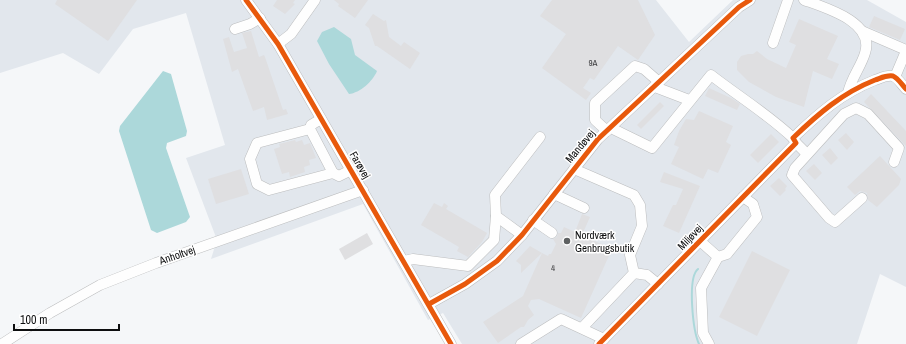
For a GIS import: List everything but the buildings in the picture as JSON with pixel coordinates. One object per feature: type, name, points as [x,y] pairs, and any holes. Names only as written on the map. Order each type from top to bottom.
[{"type":"street","name":"Farøvej","points":[[246,0],[278,44],[451,344]]},
{"type":"street","points":[[278,44],[291,34],[315,0]]},
{"type":"street","name":"Mandøvej","points":[[429,304],[465,284],[497,261],[522,235],[574,169],[609,129],[739,7],[750,0]]},
{"type":"street","points":[[773,43],[788,0]]},
{"type":"street","points":[[804,0],[833,11],[858,26],[862,31],[867,45],[865,54],[850,83],[848,93]]},
{"type":"street","points":[[235,30],[260,18]]},
{"type":"street","points":[[862,31],[906,51],[895,77]]},
{"type":"street","points":[[689,100],[657,84],[644,69],[635,66],[595,103],[595,120],[609,129],[652,148],[689,100],[711,75],[753,107],[775,121],[807,154]]},
{"type":"street","points":[[794,141],[818,114],[848,93],[861,86],[887,76],[895,77],[906,88]]},
{"type":"street","points":[[862,198],[835,222],[828,218],[792,175],[795,168],[844,114],[856,108],[868,114],[899,148],[894,162]]},
{"type":"street","points":[[322,119],[311,125],[310,129],[257,143],[250,159],[257,184],[269,190],[333,173]]},
{"type":"street","points":[[310,129],[333,173],[339,176],[351,170]]},
{"type":"street","points":[[404,261],[413,259],[468,266],[494,240],[496,216],[495,195],[540,137]]},
{"type":"street","name":"Miljøvej","points":[[602,341],[743,197],[794,141]]},
{"type":"street","points":[[574,169],[634,195],[640,205],[642,226],[630,255],[634,273]]},
{"type":"street","name":"Anholtvej","points":[[2,344],[50,313],[100,285],[156,263],[363,190]]},
{"type":"street","points":[[554,194],[584,208]]},
{"type":"street","points":[[709,344],[704,333],[701,288],[718,257],[727,254],[757,217],[753,204],[743,197]]},
{"type":"street","points":[[496,216],[522,235]]},
{"type":"street","points":[[533,220],[552,233]]},
{"type":"street","points":[[700,241],[718,257]]},
{"type":"street","points":[[634,273],[647,275],[658,284]]},
{"type":"street","points":[[582,328],[634,273]]},
{"type":"street","points":[[521,344],[561,319],[582,328],[602,341]]},
{"type":"shaded area","points":[[0,0],[656,0],[689,42],[733,0],[867,0],[906,22],[906,287],[880,274],[857,344],[462,344],[443,313],[428,320],[363,204],[211,259],[217,240],[186,158],[225,145],[186,13],[133,29],[99,74],[63,53],[0,73]]},
{"type":"water","points":[[334,27],[351,39],[355,55],[377,71],[366,86],[353,93],[349,94],[329,64],[317,41],[322,32]]},
{"type":"water","points":[[163,71],[171,74],[187,131],[186,136],[167,143],[166,148],[190,217],[186,222],[157,233],[151,230],[119,131],[120,126]]},
{"type":"waterway","points":[[698,269],[693,283],[692,305],[699,344]]},
{"type":"cycle path","points":[[246,0],[278,44],[451,344]]},
{"type":"cycle path","points":[[429,304],[465,284],[497,261],[522,235],[598,139],[739,7],[750,0]]},
{"type":"cycle path","points":[[599,344],[796,143],[793,138],[821,113],[852,91],[884,77],[895,77],[906,89]]},
{"type":"place","name":"Nordværk Genbrugsbutik","points":[[567,241]]}]
